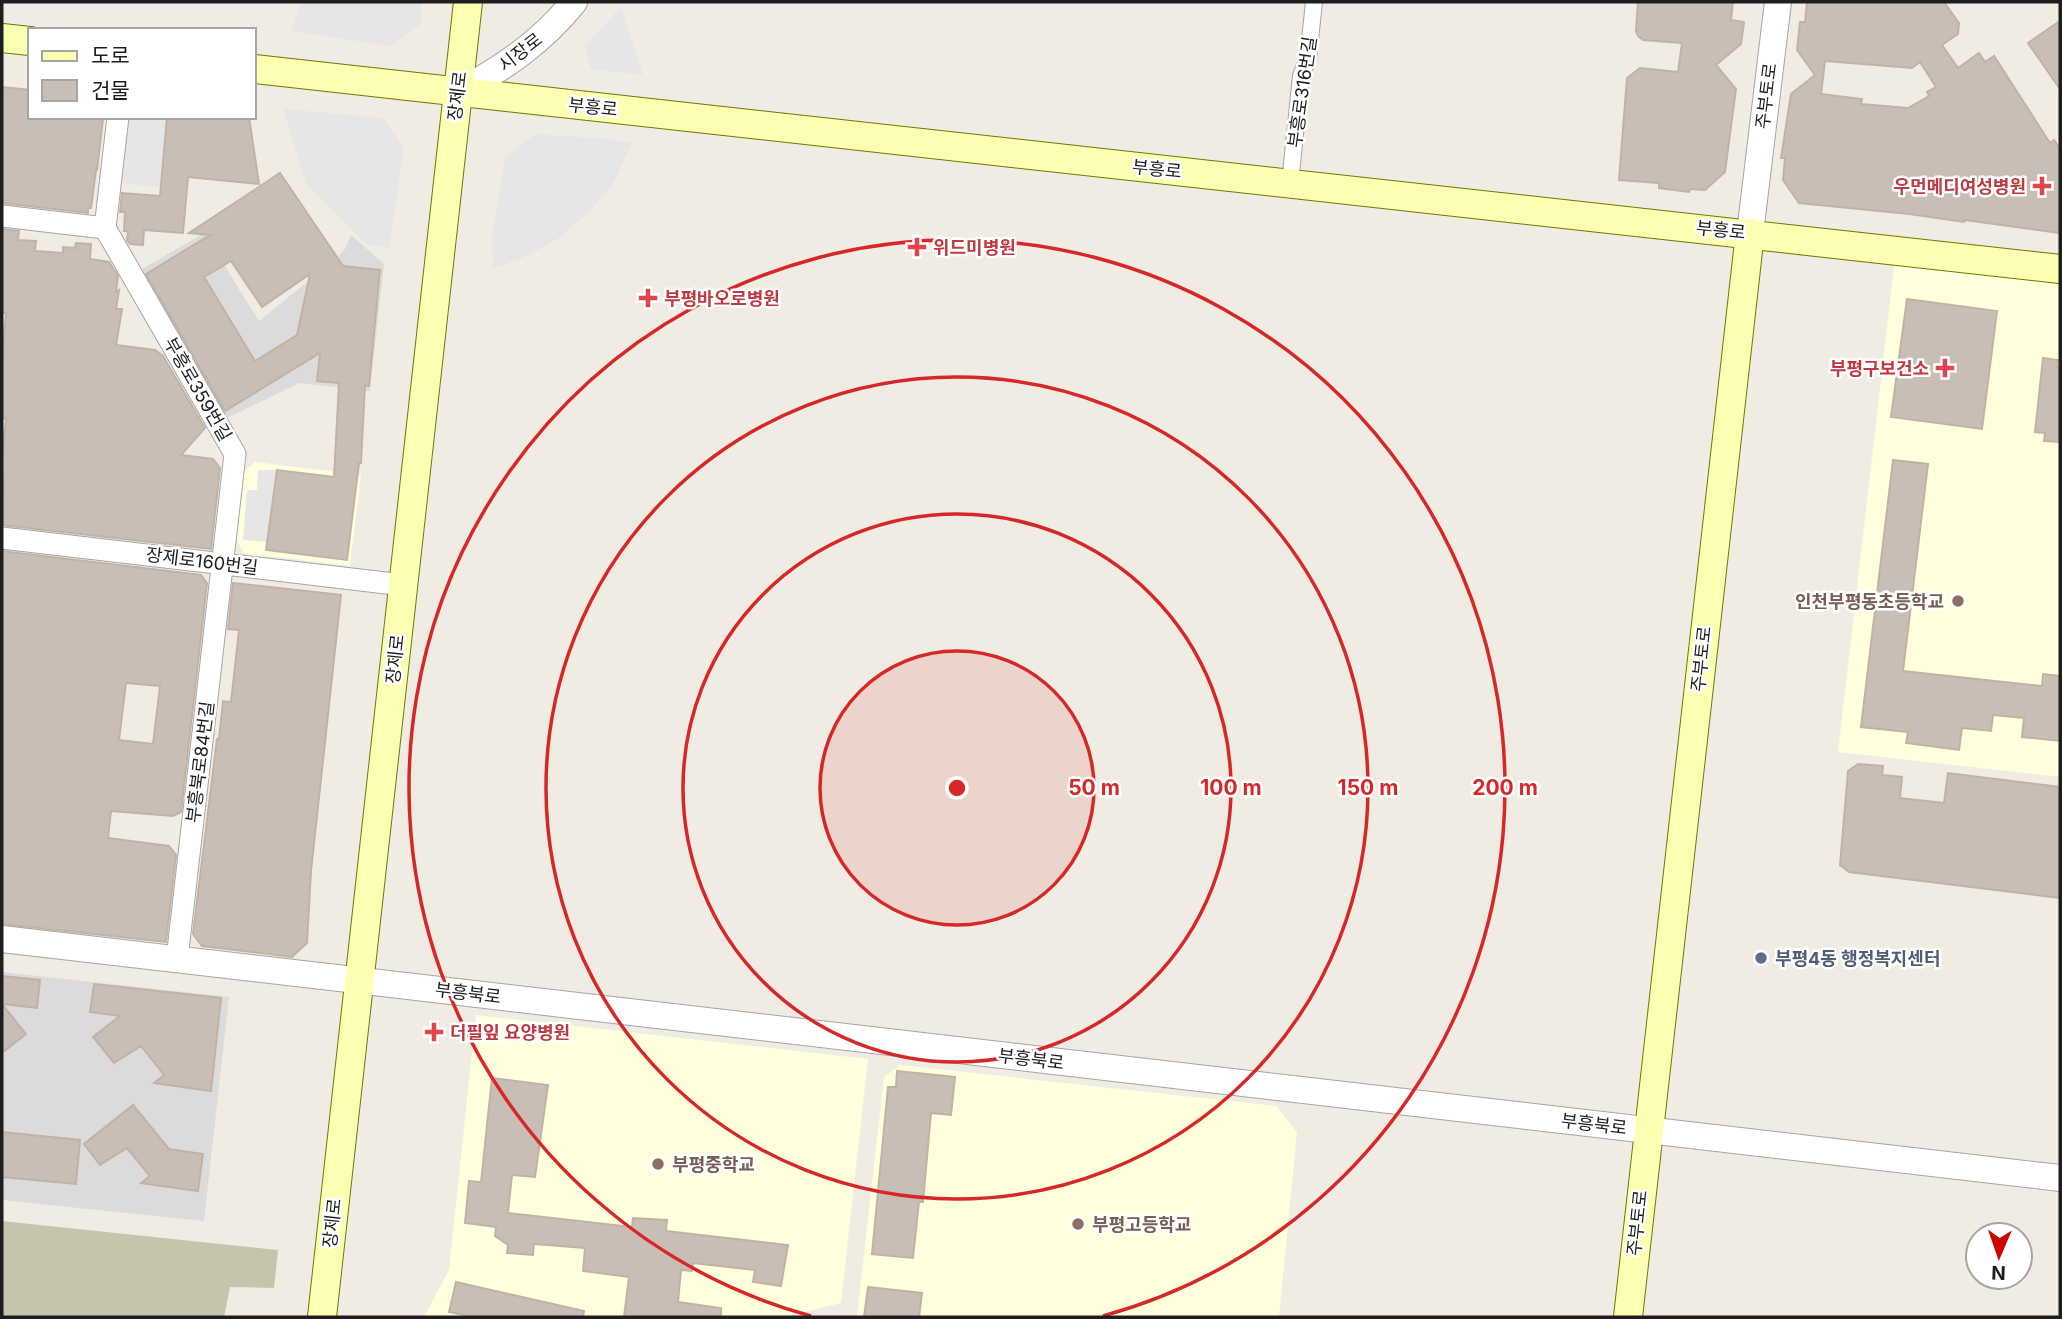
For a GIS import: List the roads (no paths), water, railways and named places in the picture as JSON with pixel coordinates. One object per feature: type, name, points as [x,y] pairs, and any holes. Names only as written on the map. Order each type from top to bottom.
[{"type":"main road","name":"장제로","points":[[322,1317],[468,2]]},
{"type":"main road","points":[[2,38],[28,41]]},
{"type":"main road","name":"부흥로","points":[[256,69],[2060,269]]},
{"type":"main road","name":"주부토로","points":[[1628,1317],[1750,233]]},
{"type":"street","name":"시장로","points":[[457,93],[513,60],[540,38],[574,2]]},
{"type":"street","name":"부흥로316번길","points":[[1290,183],[1301,76],[1308,59],[1314,2]]},
{"type":"street","name":"주부토로","points":[[1750,233],[1778,2]]},
{"type":"street","points":[[2,216],[105,228],[118,119]]},
{"type":"street","name":"부흥로359번길","points":[[105,228],[235,454],[223,564]]},
{"type":"street","name":"장제로160번길","points":[[2,538],[403,585]]},
{"type":"street","name":"부흥북로84번길","points":[[177,960],[223,564]]},
{"type":"street","name":"부흥북로","points":[[2,939],[2060,1178]]},
{"type":"place","name":"우먼메디여성병원","points":[[2042,186]]},
{"type":"place","name":"위드미병원","points":[[917,247]]},
{"type":"place","name":"부평바오로병원","points":[[648,298]]},
{"type":"place","name":"부평구보건소","points":[[1945,368]]},
{"type":"place","name":"인천부평동초등학교","points":[[1958,601]]},
{"type":"place","name":"부평4동 행정복지센터","points":[[1761,958]]},
{"type":"place","name":"더필잎 요양병원","points":[[434,1032]]},
{"type":"place","name":"부평중학교","points":[[658,1164]]},
{"type":"place","name":"부평고등학교","points":[[1078,1224]]}]
